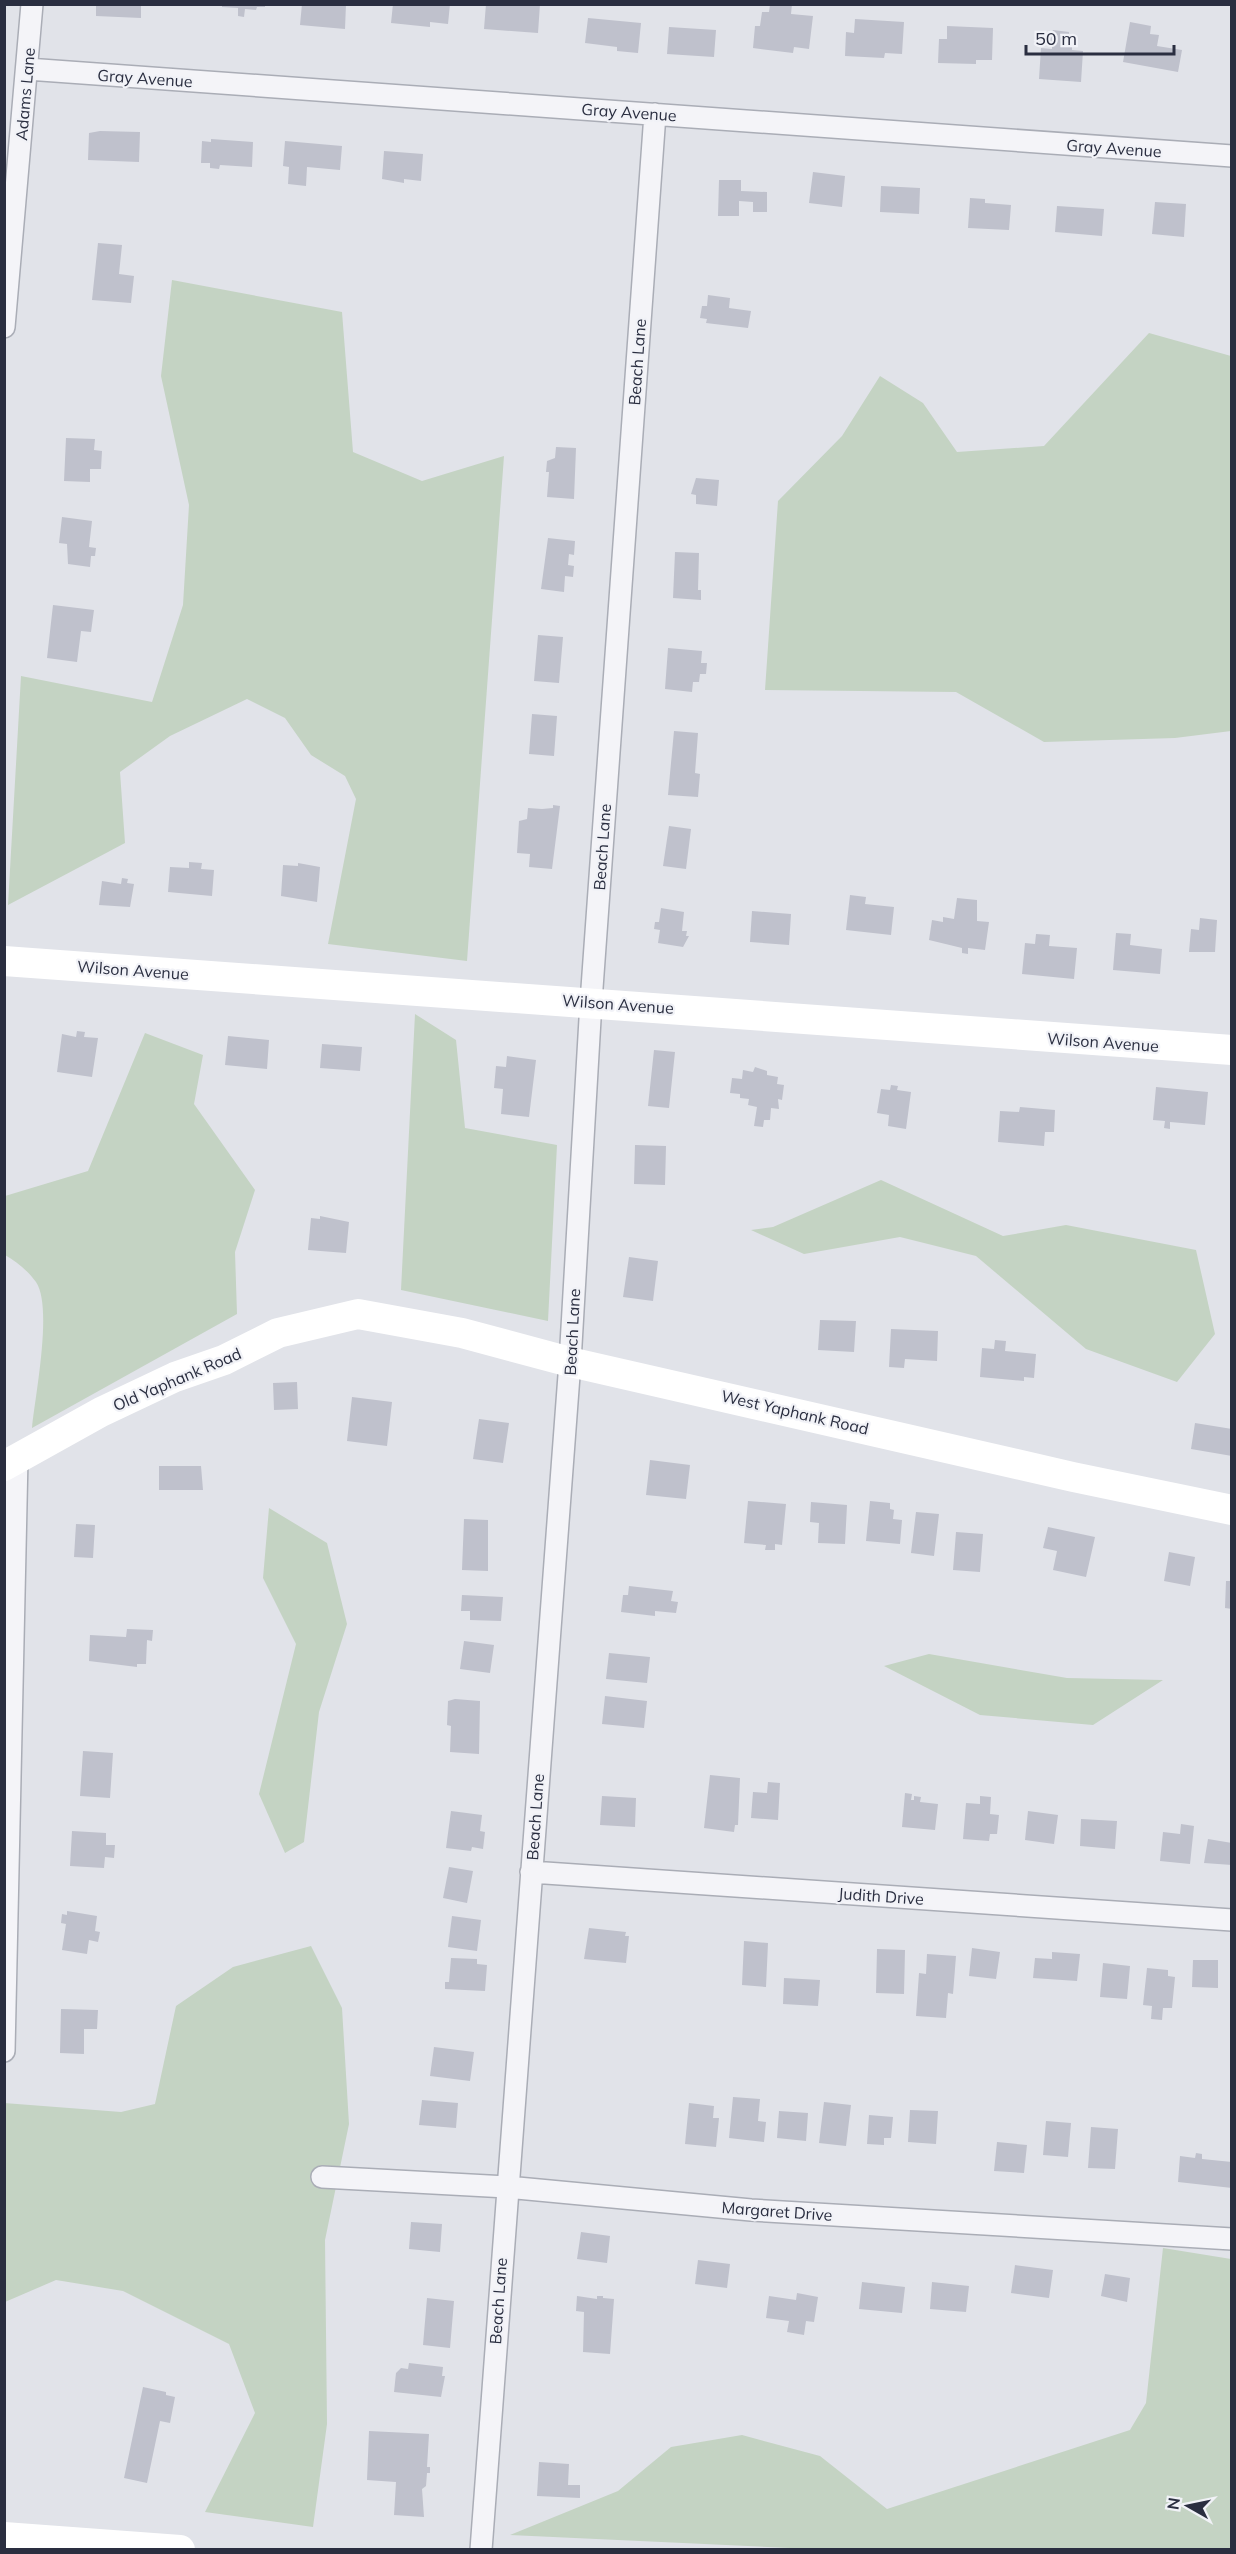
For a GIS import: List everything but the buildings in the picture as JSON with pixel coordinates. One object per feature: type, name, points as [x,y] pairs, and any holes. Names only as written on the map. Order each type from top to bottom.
[{"type":"street","name":"Adams Lane","points":[[4,327],[8,244],[32,4]]},
{"type":"street","name":"Gray Avenue","points":[[27,69],[1232,156]]},
{"type":"street","name":"Beach Lane","points":[[481,2550],[570,1362],[591,1002],[655,114]]},
{"type":"street","name":"Wilson Avenue","points":[[4,961],[591,1002],[1094,1042],[1232,1050]]},
{"type":"street","name":"West Yaphank Road","points":[[358,1314],[462,1333],[570,1362],[1062,1474],[1232,1510]]},
{"type":"street","name":"Old Yaphank Road","points":[[11,1462],[101,1412],[175,1377],[224,1360],[278,1333],[358,1314]]},
{"type":"street","points":[[4,2051],[11,1462]]},
{"type":"street","name":"Judith Drive","points":[[531,1872],[1232,1920]]},
{"type":"street","name":"Margaret Drive","points":[[322,2177],[507,2187],[751,2210],[1232,2239]]},
{"type":"street","points":[[4,2537],[180,2550]]},
{"type":"green space","points":[[172,280],[342,312],[353,452],[422,481],[504,456],[467,961],[328,944],[356,799],[345,776],[311,755],[285,718],[247,699],[170,736],[120,772],[125,843],[8,905],[21,676],[152,702],[183,605],[189,505],[161,376]]},
{"type":"green space","points":[[1149,333],[1231,356],[1231,731],[1175,738],[1044,742],[956,692],[765,690],[778,501],[842,436],[880,376],[923,403],[957,452],[1044,446]]},
{"type":"green space","points":[[415,1014],[456,1040],[465,1128],[557,1145],[548,1321],[401,1290]]},
{"type":"green space","points":[[145,1033],[203,1055],[194,1104],[255,1190],[235,1252],[237,1314],[32,1428],[42,1352],[43,1311],[41,1294],[36,1282],[22,1267],[5,1255],[5,1196],[88,1171]]},
{"type":"green space","points":[[881,1180],[1003,1236],[1066,1225],[1196,1250],[1215,1334],[1177,1382],[1086,1349],[976,1256],[900,1237],[804,1254],[751,1230],[773,1227]]},
{"type":"green space","points":[[269,1508],[327,1543],[347,1624],[319,1712],[304,1842],[285,1853],[259,1794],[296,1644],[263,1578]]},
{"type":"green space","points":[[929,1654],[1067,1678],[1163,1680],[1093,1725],[980,1715],[884,1666]]},
{"type":"green space","points":[[311,1946],[342,2008],[349,2124],[325,2240],[327,2424],[313,2527],[205,2512],[255,2413],[229,2344],[123,2291],[56,2280],[5,2302],[4,2103],[121,2112],[155,2104],[176,2006],[233,1967]]},
{"type":"green space","points":[[1163,2248],[1231,2259],[1231,2549],[834,2550],[510,2535],[618,2491],[671,2447],[742,2435],[820,2456],[887,2509],[1130,2430],[1146,2403]]}]
